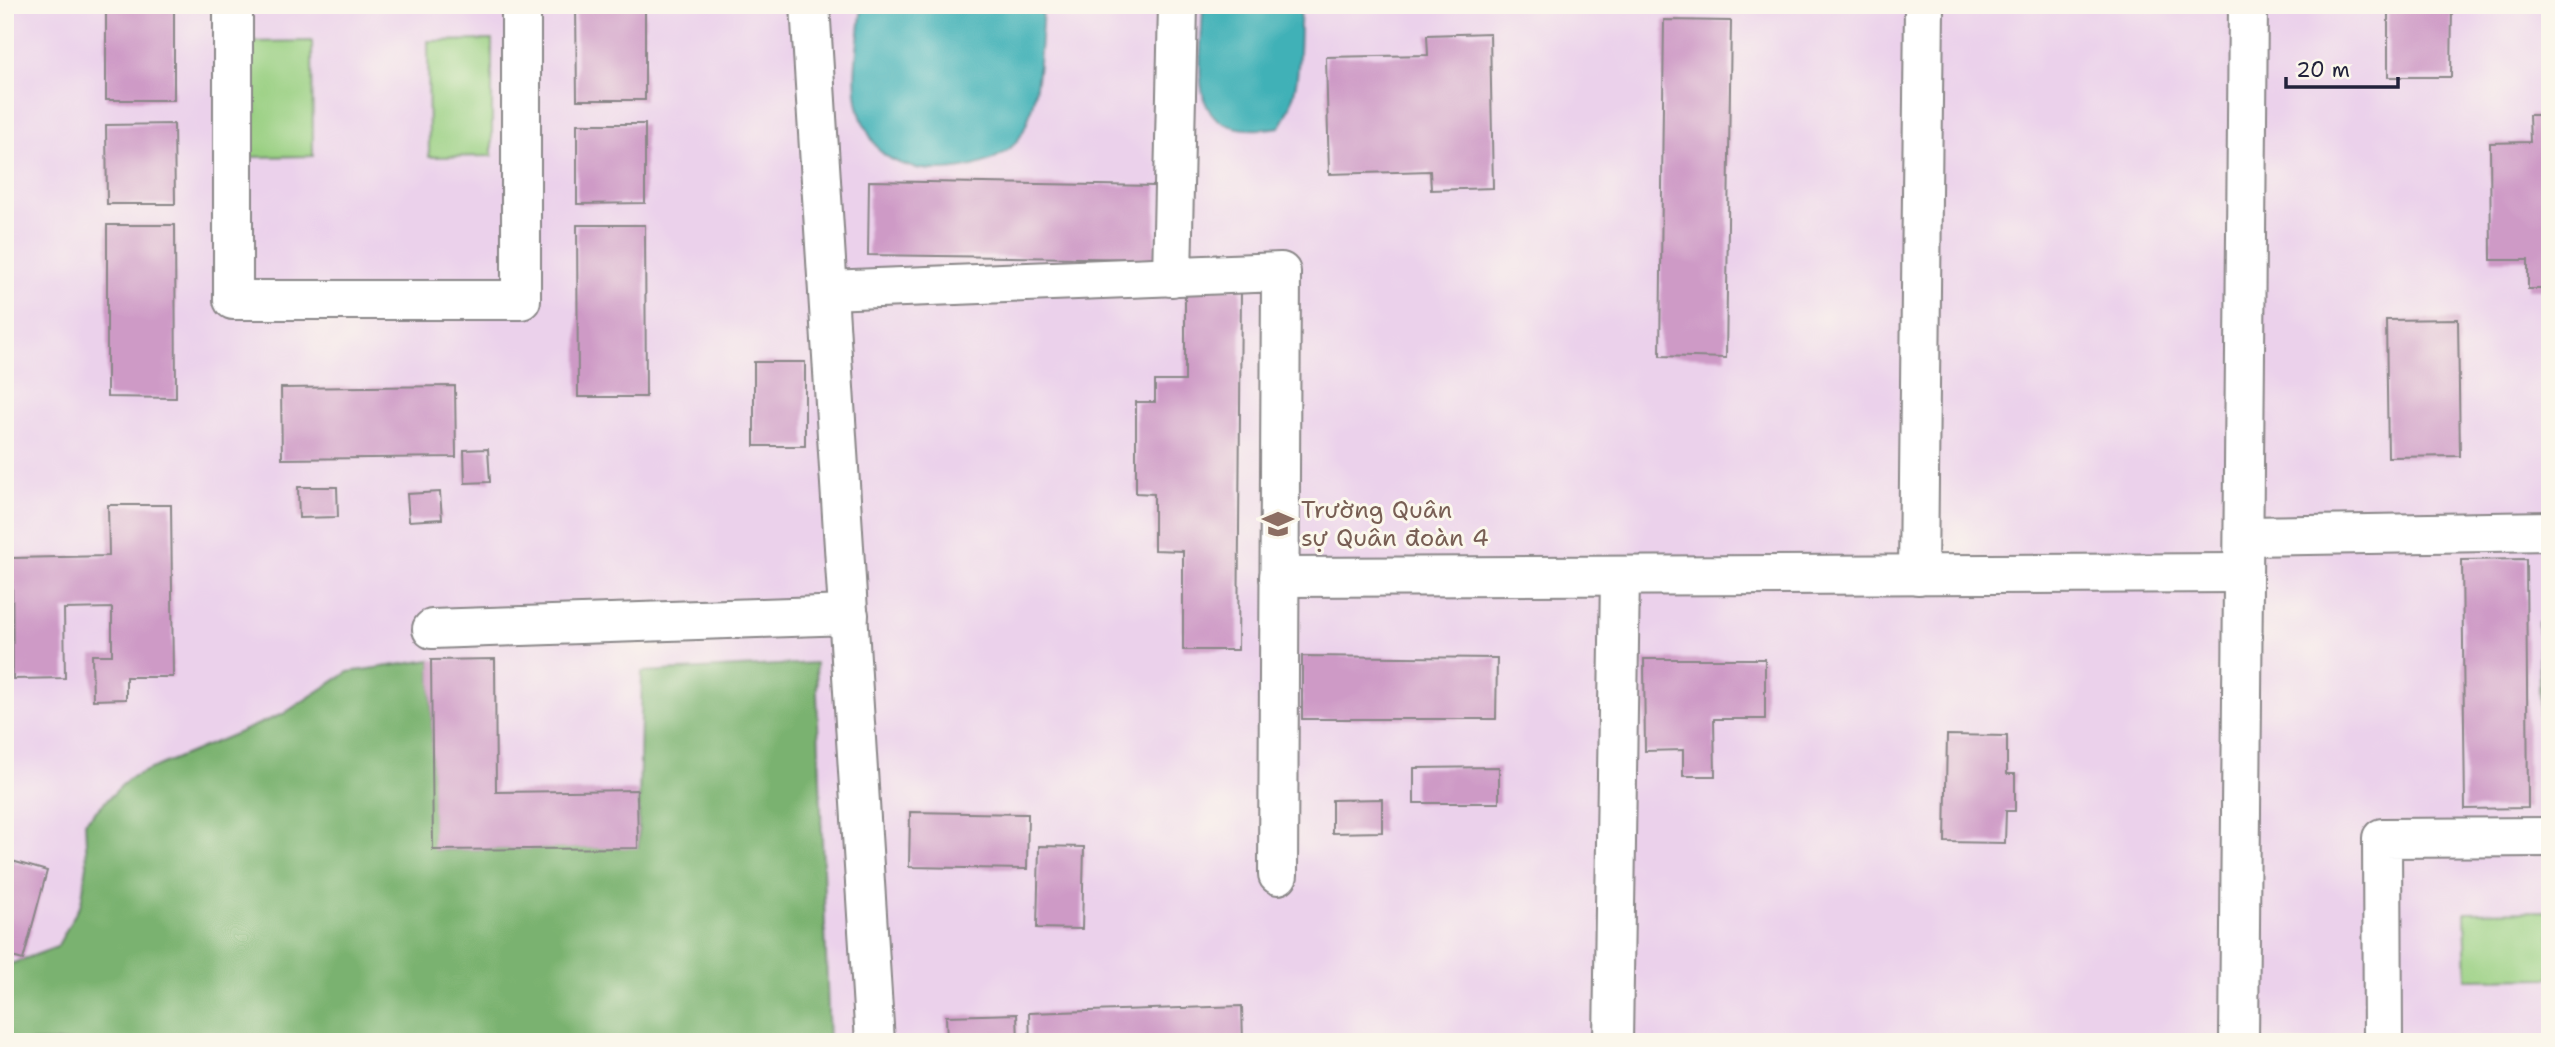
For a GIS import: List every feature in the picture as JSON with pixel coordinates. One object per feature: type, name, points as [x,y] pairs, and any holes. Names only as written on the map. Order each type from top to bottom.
[{"type":"lane","points":[[233,5],[233,300],[521,300],[521,5]]},
{"type":"lane","points":[[810,5],[875,1042]]},
{"type":"lane","points":[[1172,277],[1178,5]]},
{"type":"lane","points":[[1918,575],[1924,5]]},
{"type":"lane","points":[[2239,1042],[2248,5]]},
{"type":"lane","points":[[828,290],[1281,272],[1278,875]]},
{"type":"lane","points":[[1279,577],[1918,575],[2550,531]]},
{"type":"lane","points":[[1614,1042],[1620,576]]},
{"type":"lane","points":[[432,629],[849,615]]},
{"type":"lane","points":[[2383,1042],[2382,838],[2550,837]]},
{"type":"shaded area","name":"Trường Quân sự Quân đoàn 4","points":[[5,5],[2550,5],[2550,1042],[5,1042]]},
{"type":"green space","points":[[492,40],[492,156],[429,157],[428,41]]},
{"type":"green space","points":[[312,41],[313,156],[251,157],[249,42]]},
{"type":"green space","points":[[2538,622],[2550,622],[2550,737],[2540,737]]},
{"type":"green space","points":[[431,660],[434,850],[638,847],[642,672],[816,663],[829,1042],[5,1042],[5,966],[57,947],[81,903],[87,865],[85,822],[129,778],[283,714],[348,672]]},
{"type":"green space","points":[[2550,911],[2550,978],[2467,979],[2465,912]]},
{"type":"water","points":[[862,5],[1043,5],[1035,92],[1020,137],[1009,149],[993,159],[953,169],[911,167],[893,160],[879,150],[863,122],[856,95]]},
{"type":"water","points":[[1203,5],[1301,5],[1296,84],[1293,99],[1280,127],[1248,129],[1226,125],[1212,114],[1204,98],[1201,79]]},
{"type":"building","points":[[106,5],[174,5],[174,100],[106,100]]},
{"type":"building","points":[[576,5],[645,5],[645,100],[577,100]]},
{"type":"building","points":[[2388,5],[2452,5],[2451,77],[2388,77]]},
{"type":"building","points":[[1664,20],[1731,21],[1726,358],[1660,356]]},
{"type":"building","points":[[1490,33],[1493,188],[1431,190],[1430,171],[1329,174],[1326,57],[1428,55],[1427,35]]},
{"type":"building","points":[[2529,115],[2550,115],[2550,289],[2528,289],[2528,260],[2491,260],[2490,143],[2530,142]]},
{"type":"building","points":[[174,124],[175,204],[107,204],[106,125]]},
{"type":"building","points":[[577,124],[645,124],[645,203],[577,204]]},
{"type":"building","points":[[869,181],[1156,186],[1155,259],[868,255]]},
{"type":"building","points":[[107,225],[175,225],[176,398],[107,397]]},
{"type":"building","points":[[577,225],[645,225],[646,397],[578,397]]},
{"type":"building","points":[[1185,288],[1241,289],[1238,650],[1183,650],[1183,551],[1154,550],[1154,494],[1136,493],[1136,402],[1155,402],[1155,381],[1185,381]]},
{"type":"building","points":[[2458,319],[2460,456],[2388,457],[2386,320]]},
{"type":"building","points":[[754,362],[805,362],[805,446],[754,446]]},
{"type":"building","points":[[455,386],[456,457],[282,459],[281,388]]},
{"type":"building","points":[[488,449],[490,482],[465,483],[464,450]]},
{"type":"building","points":[[298,487],[337,487],[338,517],[299,518]]},
{"type":"building","points":[[440,492],[442,519],[409,521],[407,494]]},
{"type":"building","points":[[108,505],[171,505],[173,677],[126,677],[126,699],[93,700],[92,655],[112,655],[112,608],[64,609],[65,678],[13,679],[12,558],[109,556]]},
{"type":"building","points":[[2526,559],[2528,808],[2465,809],[2462,560]]},
{"type":"building","points":[[1302,656],[1497,658],[1496,719],[1302,719]]},
{"type":"building","points":[[495,659],[496,792],[637,790],[638,848],[433,850],[431,660]]},
{"type":"building","points":[[1644,659],[1765,659],[1765,719],[1714,719],[1715,776],[1683,776],[1683,750],[1645,751]]},
{"type":"building","points":[[1947,735],[2007,736],[2007,774],[2015,774],[2015,811],[2006,811],[2005,843],[1945,842]]},
{"type":"building","points":[[1499,767],[1499,803],[1414,803],[1414,768]]},
{"type":"building","points":[[1382,799],[1382,832],[1332,833],[1332,800]]},
{"type":"building","points":[[910,812],[1028,814],[1027,869],[909,867]]},
{"type":"building","points":[[1039,846],[1084,847],[1082,929],[1037,928]]},
{"type":"building","points":[[5,859],[47,871],[23,960],[5,955]]},
{"type":"building","points":[[1242,1006],[1243,1042],[1030,1042],[1029,1013]]},
{"type":"building","points":[[1017,1014],[1018,1042],[947,1042],[946,1016]]},
{"type":"place","name":"Trường Quân sự Quân đoàn 4","points":[[1278,524]]}]
